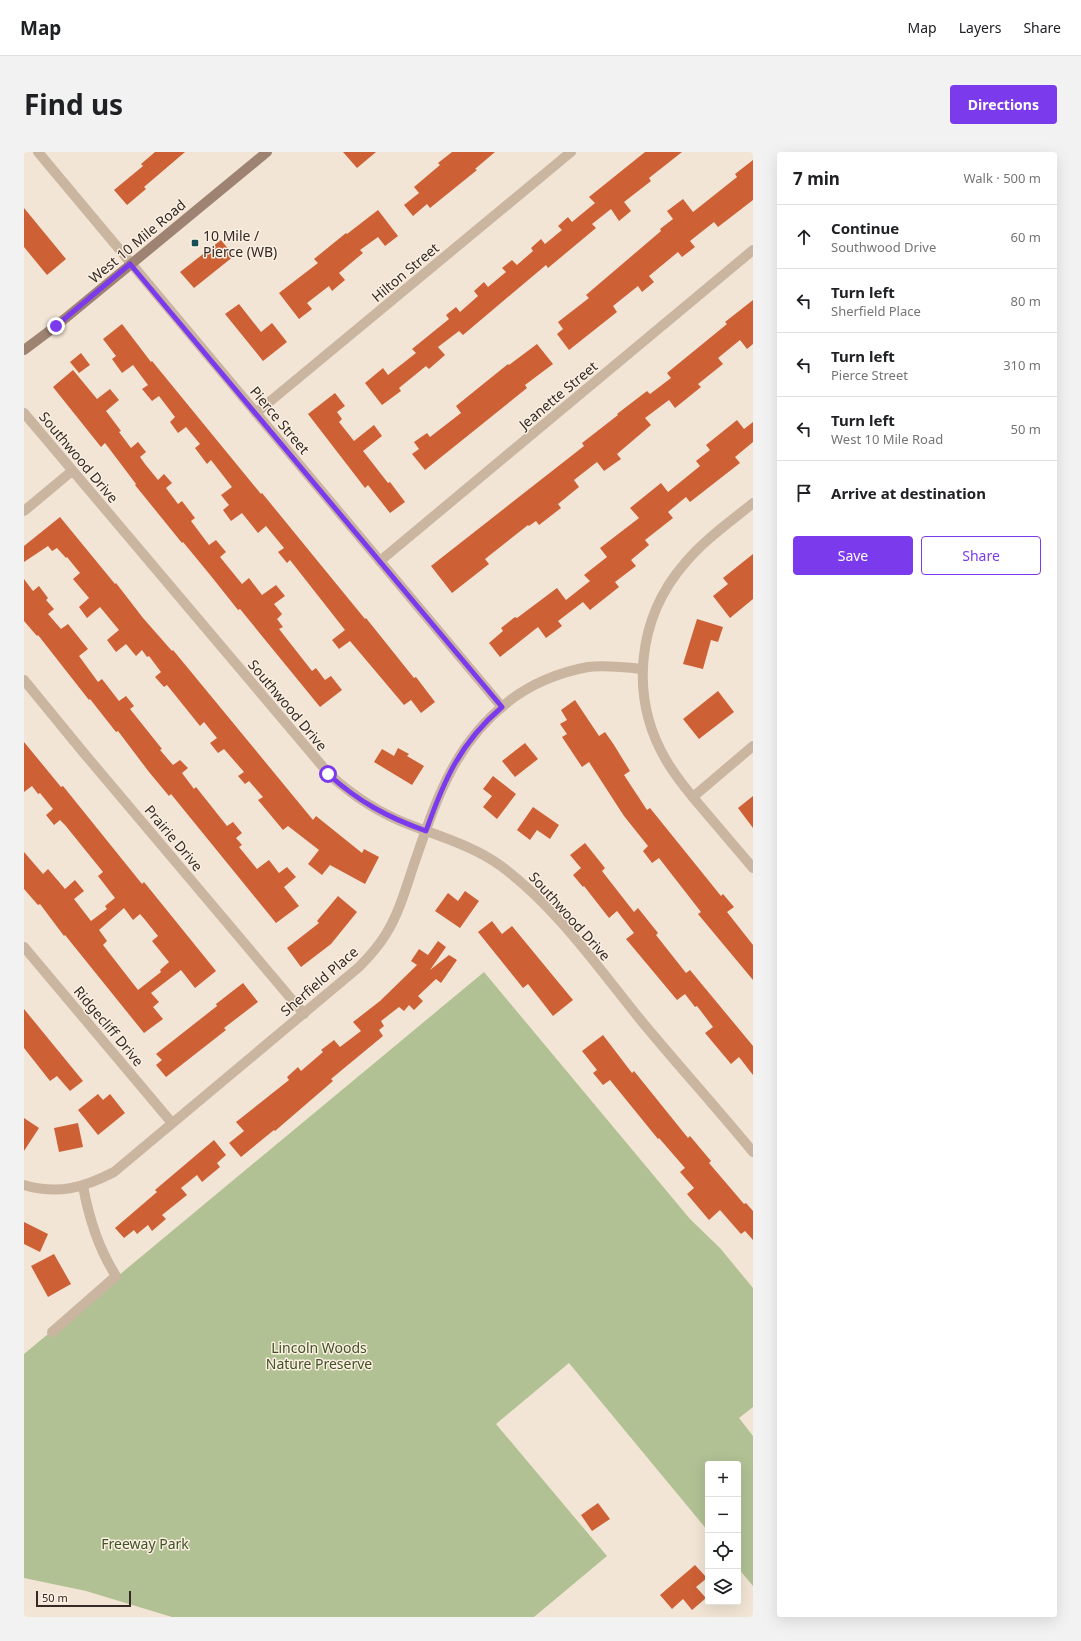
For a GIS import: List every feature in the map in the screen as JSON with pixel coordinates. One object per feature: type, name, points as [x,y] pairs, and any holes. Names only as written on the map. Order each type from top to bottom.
[{"type":"main road","name":"West 10 Mile Road","points":[[24,350],[56,326],[266,152]]},
{"type":"street","name":"Pierce Street","points":[[38,152],[130,264],[502,707]]},
{"type":"street","name":"Hilton Street","points":[[256,413],[571,152]]},
{"type":"street","name":"Jeanette Street","points":[[380,561],[753,250]]},
{"type":"street","name":"Southwood Drive","points":[[24,413],[328,774],[349,792],[374,809],[478,852],[500,865],[523,884],[575,939],[753,1152]]},
{"type":"street","points":[[24,511],[72,471]]},
{"type":"street","points":[[753,503],[696,552],[671,580],[659,600],[650,622],[642,669],[642,688],[647,714],[654,735],[666,760],[693,797],[753,868]]},
{"type":"street","name":"Sherfield Place","points":[[24,1185],[44,1189],[62,1190],[83,1186],[114,1172],[359,967],[376,949],[401,904],[441,790],[459,755],[475,733],[502,707],[529,688],[570,672],[600,666],[642,669]]},
{"type":"street","name":"Prairie Drive","points":[[24,680],[304,1014]]},
{"type":"street","points":[[693,797],[753,746]]},
{"type":"street","name":"Ridgecliff Drive","points":[[24,947],[172,1123]]},
{"type":"street","points":[[52,1332],[116,1276],[107,1262],[96,1239],[83,1186]]},
{"type":"green space","name":"Lincoln Woods Nature Preserve","points":[[484,972],[690,1219],[720,1248],[753,1288],[753,1407],[739,1418],[753,1436],[753,1586],[741,1572],[741,1461],[705,1461],[705,1527],[569,1363],[496,1424],[607,1556],[534,1617],[172,1617],[86,1591],[24,1578],[24,1354]]},
{"type":"building","points":[[155,152],[185,152],[144,187],[146,189],[127,205],[114,190],[143,166],[141,164]]},
{"type":"building","points":[[343,152],[376,152],[357,168]]},
{"type":"building","points":[[452,152],[495,152],[475,169],[477,170],[430,208],[427,204],[413,216],[404,205],[419,193],[414,187],[440,165],[438,163]]},
{"type":"building","points":[[645,152],[682,152],[649,178],[651,181],[624,202],[631,211],[619,221],[611,209],[592,224],[596,228],[548,268],[546,265],[463,335],[459,331],[438,347],[445,355],[429,369],[426,366],[399,388],[401,391],[382,405],[365,383],[383,368],[388,375],[416,353],[412,349],[449,319],[446,315],[456,307],[460,312],[478,296],[474,291],[484,282],[488,287],[506,272],[502,268],[512,260],[517,265],[533,251],[531,248],[541,239],[545,244],[562,230],[558,226],[568,217],[572,222],[595,203],[589,197]]},
{"type":"building","points":[[753,160],[753,200],[718,227],[714,222],[690,241],[695,247],[682,257],[678,252],[649,276],[654,282],[642,292],[638,286],[613,306],[617,312],[569,350],[557,334],[563,329],[558,322],[589,298],[586,295],[673,219],[667,211],[683,199],[693,212],[737,177],[735,174]]},
{"type":"building","points":[[24,208],[66,259],[47,275],[24,247]]},
{"type":"building","points":[[378,210],[398,236],[385,246],[378,237],[360,250],[363,253],[339,273],[345,280],[332,291],[329,286],[307,303],[312,309],[299,319],[279,293],[318,263],[314,259]]},
{"type":"building","points":[[221,240],[234,256],[194,288],[180,272]]},
{"type":"building","points":[[753,300],[753,344],[747,349],[740,340],[718,358],[723,364],[698,384],[701,387],[675,408],[669,400],[645,418],[651,425],[617,454],[621,459],[604,471],[597,462],[574,480],[579,487],[558,504],[561,508],[539,525],[536,521],[529,526],[528,525],[485,559],[489,564],[452,593],[431,566],[584,446],[582,443],[618,415],[617,414],[647,391],[650,394],[671,378],[667,373],[727,324],[725,322]]},
{"type":"building","points":[[239,304],[261,332],[272,323],[287,342],[263,361],[225,314]]},
{"type":"building","points":[[122,324],[151,362],[152,361],[261,494],[262,493],[414,678],[416,677],[435,702],[421,713],[411,700],[404,705],[350,641],[339,649],[332,640],[345,630],[290,560],[287,563],[278,552],[284,548],[266,526],[258,533],[242,513],[231,521],[223,510],[229,505],[221,495],[232,487],[211,460],[207,464],[195,448],[200,444],[186,427],[178,433],[170,422],[175,417],[159,396],[152,401],[142,389],[148,385],[133,365],[122,373],[112,359],[116,356],[103,339]]},
{"type":"building","points":[[537,344],[553,364],[525,385],[527,388],[425,470],[412,454],[419,449],[414,442],[427,433],[430,437],[461,413],[456,406],[508,364],[509,365]]},
{"type":"building","points":[[81,353],[90,365],[79,373],[70,362]]},
{"type":"building","points":[[73,370],[97,399],[110,389],[119,400],[106,411],[121,431],[119,432],[131,448],[138,442],[146,452],[140,457],[158,480],[164,474],[172,483],[166,488],[178,504],[182,501],[195,518],[191,521],[209,545],[216,540],[226,552],[220,557],[242,584],[249,578],[262,595],[276,585],[285,596],[274,604],[282,614],[277,619],[283,627],[279,629],[312,671],[316,668],[325,680],[331,676],[342,690],[320,707],[240,609],[238,610],[135,485],[136,484],[105,443],[101,447],[53,387]]},
{"type":"building","points":[[335,393],[345,406],[337,412],[342,419],[339,422],[354,441],[374,425],[382,436],[363,451],[405,502],[390,513],[368,485],[365,488],[308,414]]},
{"type":"building","points":[[737,420],[744,429],[753,422],[753,442],[735,457],[740,463],[690,502],[686,497],[668,512],[673,518],[645,540],[649,545],[631,560],[636,566],[615,582],[619,587],[590,610],[583,602],[558,621],[562,626],[546,638],[538,627],[500,657],[489,643],[503,631],[501,628],[557,588],[566,600],[590,581],[584,575],[607,557],[600,548],[639,518],[630,508],[661,483],[668,492],[700,466],[696,461],[710,450],[706,445]]},
{"type":"building","points":[[60,517],[115,584],[116,583],[143,618],[172,651],[173,650],[313,820],[316,816],[362,853],[364,849],[379,857],[365,884],[330,865],[322,875],[308,864],[319,850],[288,826],[283,830],[258,800],[263,797],[249,781],[245,784],[238,776],[244,772],[224,749],[218,753],[210,743],[217,738],[204,722],[200,726],[167,685],[164,687],[155,677],[161,672],[149,656],[147,657],[142,650],[136,656],[126,644],[116,652],[107,640],[119,630],[100,607],[87,618],[79,607],[89,598],[73,579],[80,573],[67,557],[66,558],[57,548],[52,551],[48,546],[24,562],[24,546]]},
{"type":"building","points":[[753,554],[753,599],[730,618],[713,596],[728,584],[723,578]]},
{"type":"building","points":[[24,579],[33,591],[39,586],[48,598],[46,600],[54,609],[48,614],[61,629],[68,624],[88,649],[79,656],[98,682],[102,679],[119,701],[126,696],[134,706],[130,709],[162,749],[160,750],[173,765],[180,760],[188,768],[182,773],[194,789],[196,787],[227,826],[233,822],[242,833],[236,838],[242,845],[239,847],[257,869],[269,860],[279,873],[287,867],[296,877],[284,887],[299,906],[276,923],[171,794],[169,796],[118,731],[116,732],[38,635],[37,636],[24,621]]},
{"type":"building","points":[[697,619],[723,627],[718,642],[711,640],[703,669],[683,664]]},
{"type":"building","points":[[718,691],[734,712],[699,739],[683,719]]},
{"type":"building","points":[[575,700],[599,736],[605,732],[614,745],[630,771],[624,775],[647,810],[650,808],[721,896],[723,894],[734,907],[727,912],[753,945],[753,980],[698,914],[701,912],[659,858],[652,863],[643,851],[648,846],[624,816],[589,762],[582,767],[562,737],[567,734],[560,724],[567,720],[561,710]]},
{"type":"building","points":[[24,742],[61,787],[63,786],[142,884],[144,882],[216,971],[195,988],[181,970],[151,993],[159,1002],[153,1007],[163,1019],[144,1033],[65,935],[64,936],[40,904],[38,905],[24,889],[24,852],[43,874],[48,869],[65,889],[75,880],[84,891],[74,899],[91,921],[107,909],[105,906],[115,898],[98,876],[103,872],[65,825],[60,820],[54,825],[46,815],[53,809],[40,793],[38,794],[32,786],[24,792]],"holes":[[[124,908],[133,920],[140,914],[158,936],[152,941],[169,962],[160,970],[161,972],[138,990],[103,945],[107,941],[99,930]]]},
{"type":"building","points":[[525,743],[538,759],[515,777],[502,761]]},
{"type":"building","points":[[398,748],[409,754],[407,756],[424,766],[412,785],[374,762],[382,749],[394,756]]},
{"type":"building","points":[[493,776],[516,794],[497,819],[483,807],[492,796],[483,789]]},
{"type":"building","points":[[753,796],[753,828],[738,808]]},
{"type":"building","points":[[533,807],[559,825],[550,839],[537,830],[530,840],[517,830]]},
{"type":"building","points":[[585,843],[605,868],[602,871],[634,912],[638,908],[658,933],[656,935],[686,973],[690,970],[753,1046],[753,1075],[739,1057],[731,1064],[705,1033],[713,1027],[697,1006],[695,1007],[685,994],[677,1000],[626,939],[634,933],[617,911],[609,918],[584,886],[583,887],[573,875],[581,868],[570,855]]},
{"type":"building","points":[[465,891],[479,901],[460,928],[435,911],[448,893],[458,901]]},
{"type":"building","points":[[338,896],[357,912],[331,944],[301,967],[287,948],[319,923],[317,921]]},
{"type":"building","points":[[492,921],[502,934],[512,926],[573,1000],[553,1016],[528,984],[523,988],[478,932]]},
{"type":"building","points":[[438,941],[446,947],[430,970],[449,955],[457,960],[441,983],[436,979],[418,996],[423,1001],[414,1010],[409,1005],[404,1011],[399,1007],[381,1021],[384,1026],[379,1030],[383,1036],[331,1079],[333,1081],[275,1131],[274,1130],[241,1157],[229,1143],[244,1131],[236,1122],[289,1080],[287,1077],[298,1067],[301,1071],[323,1052],[321,1050],[334,1040],[340,1047],[361,1031],[353,1022],[380,1001],[417,965],[411,961],[419,949],[428,955]]},
{"type":"building","points":[[243,983],[258,1002],[224,1028],[226,1030],[166,1077],[156,1065],[162,1060],[156,1054],[217,1006],[216,1004]]},
{"type":"building","points":[[24,1009],[83,1081],[70,1091],[57,1076],[50,1081],[24,1048]]},
{"type":"building","points":[[603,1035],[632,1073],[634,1071],[688,1138],[690,1136],[711,1161],[709,1163],[744,1204],[746,1203],[753,1211],[753,1240],[745,1231],[741,1234],[720,1210],[709,1220],[687,1194],[694,1188],[680,1172],[685,1168],[659,1138],[658,1139],[610,1080],[603,1085],[593,1073],[597,1070],[582,1051]]},
{"type":"building","points":[[98,1094],[103,1100],[110,1094],[125,1113],[98,1135],[78,1110]]},
{"type":"building","points":[[24,1118],[39,1128],[24,1151]]},
{"type":"building","points":[[78,1123],[83,1147],[59,1152],[54,1128]]},
{"type":"building","points":[[214,1140],[226,1155],[217,1163],[220,1167],[202,1182],[197,1175],[181,1188],[187,1195],[162,1215],[166,1219],[152,1231],[148,1225],[137,1234],[134,1230],[124,1238],[115,1228],[157,1192],[155,1190]]},
{"type":"building","points":[[24,1222],[48,1234],[40,1252],[24,1244]]},
{"type":"building","points":[[54,1254],[71,1284],[48,1297],[31,1266]]},
{"type":"building","points":[[598,1503],[610,1519],[592,1531],[581,1515]]},
{"type":"building","points":[[695,1565],[705,1576],[705,1580],[696,1587],[705,1599],[692,1610],[683,1599],[672,1609],[660,1595]]},
{"type":"place","name":"10 Mile / Pierce (WB)","points":[[195,243]]},
{"type":"route","points":[[56,326],[130,264],[502,707],[475,733],[459,755],[441,790],[426,831],[374,809],[344,788],[328,774]]},
{"type":"park label","name":"Freeway Park","points":[[145,1543]]}]
